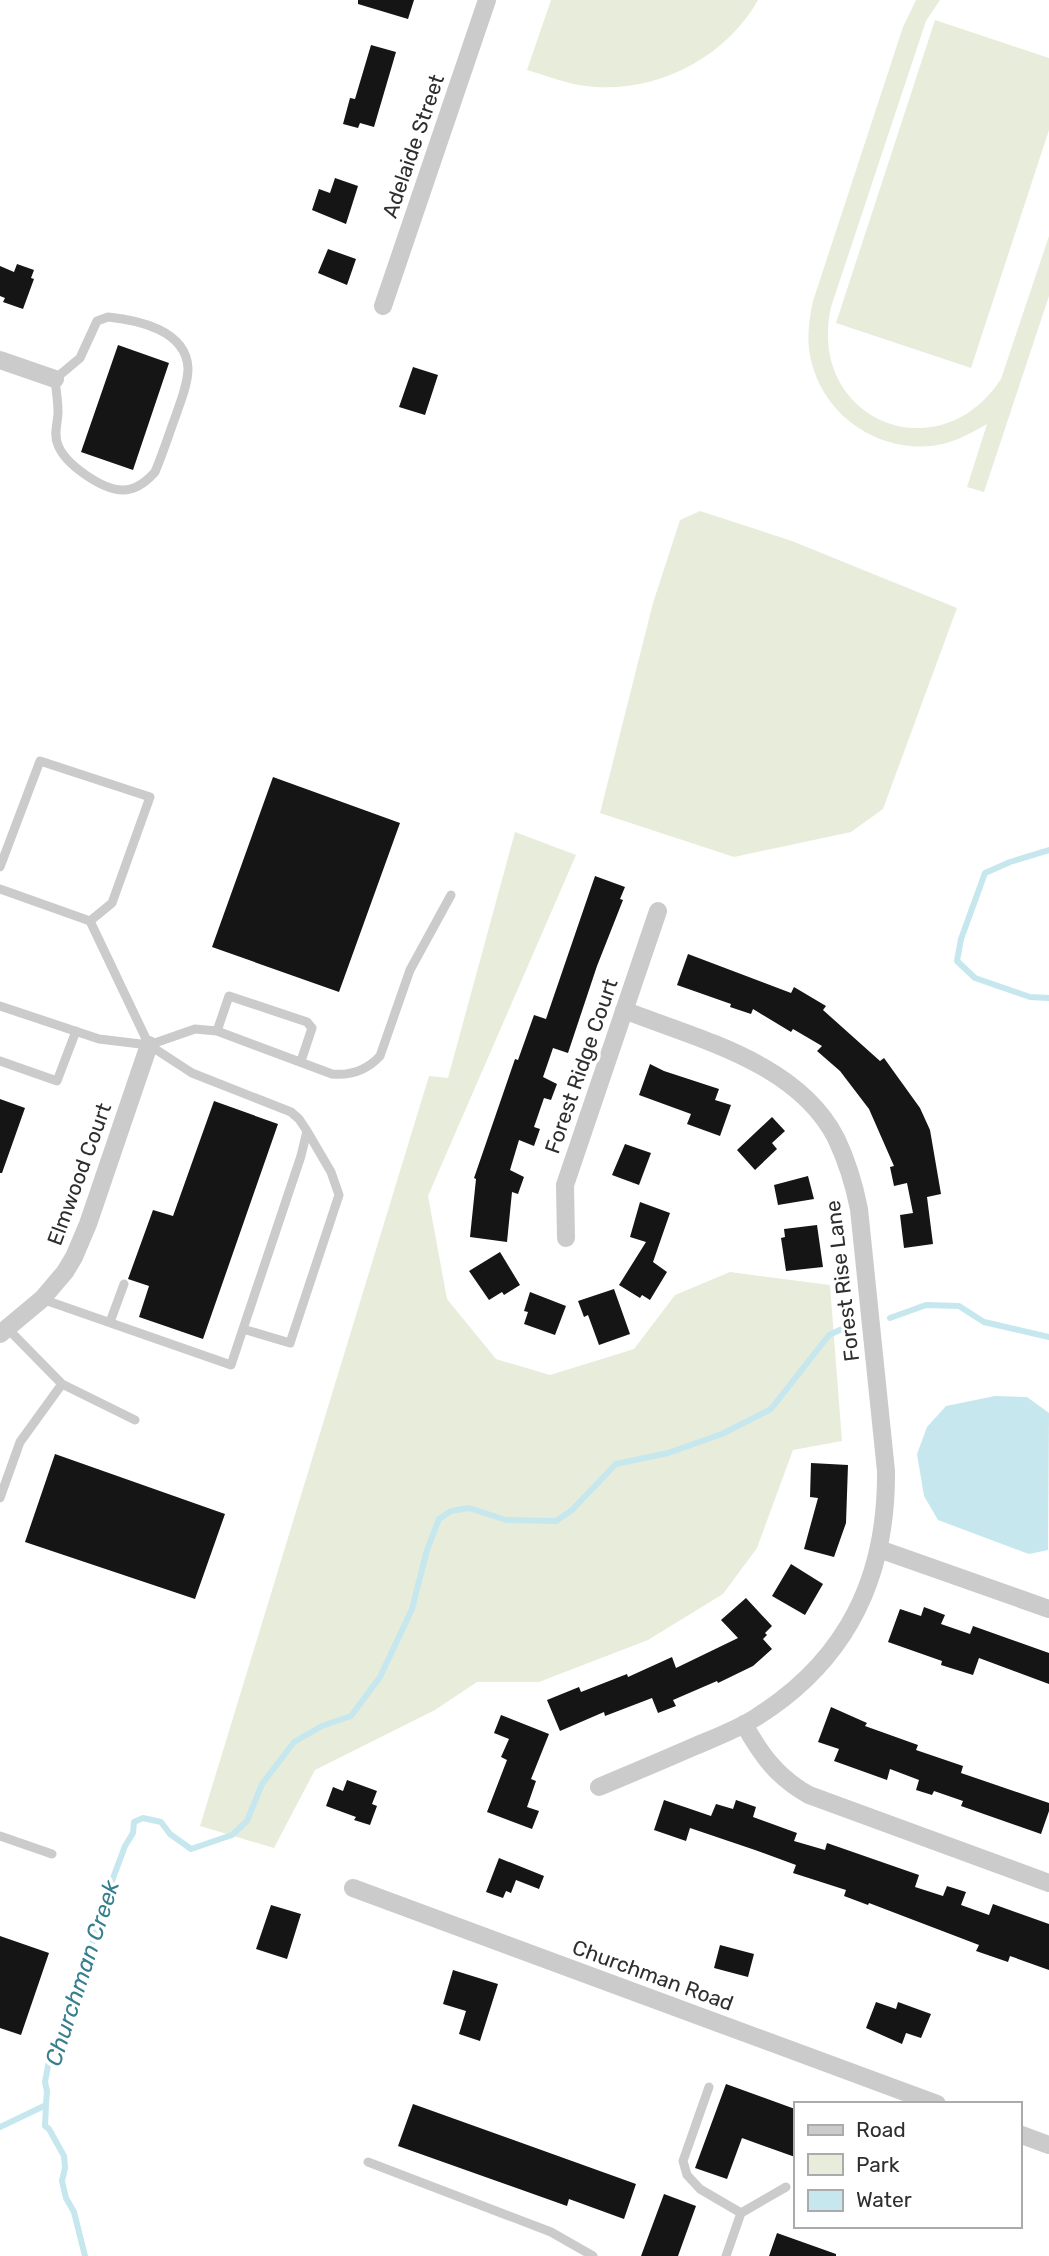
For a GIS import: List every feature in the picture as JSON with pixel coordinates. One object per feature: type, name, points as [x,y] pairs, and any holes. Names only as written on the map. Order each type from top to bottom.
[{"type":"street","name":"Adelaide Street","points":[[383,306],[487,0]]},
{"type":"street","points":[[0,360],[55,379]]},
{"type":"street","name":"Forest Ridge Court","points":[[566,1238],[565,1185],[658,911]]},
{"type":"street","name":"Forest Rise Lane","points":[[599,1787],[744,1724],[788,1695],[825,1659],[840,1640],[865,1593],[875,1566],[886,1508],[886,1471],[859,1209],[851,1172],[835,1136],[797,1090],[770,1070],[740,1055],[624,1010]]},
{"type":"street","name":"Elmwood Court","points":[[3,1329],[43,1299],[65,1272],[82,1241],[149,1045]]},
{"type":"street","points":[[879,1549],[1049,1609]]},
{"type":"street","points":[[744,1724],[767,1762],[799,1790],[831,1805],[1049,1883]]},
{"type":"street","name":"Churchman Road","points":[[353,1888],[932,2102]]},
{"type":"street","points":[[1021,2135],[1049,2145]]},
{"type":"lane","points":[[108,317],[128,319],[163,331],[179,344],[188,367],[187,384],[155,472],[146,482],[122,490],[107,486],[91,478],[67,459],[58,446],[55,435],[58,413],[55,379],[80,358],[97,321],[108,317]]},
{"type":"lane","points":[[0,867],[40,761],[150,797],[112,903],[90,920]]},
{"type":"lane","points":[[0,888],[90,920],[149,1045]]},
{"type":"lane","points":[[149,1045],[195,1029],[217,1031],[332,1074],[349,1074],[372,1065],[380,1056],[410,970],[451,895]]},
{"type":"lane","points":[[217,1031],[229,996],[307,1023],[312,1028],[301,1061]]},
{"type":"lane","points":[[0,1006],[99,1038],[149,1045],[192,1073],[291,1112],[299,1119],[331,1172],[339,1195],[290,1343],[243,1329]]},
{"type":"lane","points":[[0,1061],[57,1081],[76,1031]]},
{"type":"lane","points":[[43,1299],[231,1365],[307,1131]]},
{"type":"lane","points":[[110,1322],[124,1284]]},
{"type":"lane","points":[[3,1329],[62,1384],[135,1420]]},
{"type":"lane","points":[[0,1498],[20,1442],[62,1384]]},
{"type":"lane","points":[[0,1836],[52,1854]]},
{"type":"lane","points":[[709,2087],[683,2161],[688,2175],[699,2189],[741,2213]]},
{"type":"lane","points":[[368,2162],[551,2232],[593,2256]]},
{"type":"lane","points":[[726,2256],[741,2213],[786,2188]]},
{"type":"green space","points":[[551,0],[758,0],[726,41],[705,57],[682,70],[657,79],[632,85],[605,87],[573,84],[527,70]]},
{"type":"green space","points":[[916,0],[940,0],[926,21],[831,307],[829,346],[838,379],[857,404],[883,421],[913,428],[944,424],[975,408],[1001,379],[1049,236],[1049,296],[984,492],[967,487],[987,424],[943,444],[921,447],[899,445],[879,438],[860,429],[829,399],[818,381],[809,353],[813,301],[903,27]]},
{"type":"green space","points":[[935,20],[1049,58],[1049,130],[971,368],[836,323]]},
{"type":"green space","points":[[700,511],[792,541],[957,608],[883,809],[851,832],[734,857],[600,813],[653,603],[680,520]]},
{"type":"green space","points":[[515,832],[576,855],[428,1196],[447,1299],[496,1359],[550,1375],[634,1349],[675,1295],[730,1272],[830,1285],[842,1441],[793,1450],[757,1548],[723,1594],[648,1640],[539,1682],[477,1682],[435,1710],[315,1770],[274,1848],[200,1826],[429,1076],[448,1078]]},
{"type":"water","points":[[995,1396],[1027,1397],[1049,1413],[1048,1550],[1029,1554],[938,1520],[924,1496],[917,1454],[927,1427],[946,1406]]},
{"type":"building","points":[[358,0],[414,0],[408,19],[358,4]]},
{"type":"building","points":[[371,45],[396,52],[374,127],[360,123],[358,128],[343,124],[350,98],[355,99]]},
{"type":"building","points":[[335,178],[358,186],[346,224],[312,210],[319,189],[330,193]]},
{"type":"building","points":[[328,249],[356,259],[347,285],[318,273]]},
{"type":"building","points":[[17,264],[34,270],[31,278],[34,279],[23,309],[3,302],[5,298],[0,296],[0,266],[14,272]]},
{"type":"building","points":[[118,345],[169,363],[133,470],[81,452]]},
{"type":"building","points":[[413,367],[438,375],[425,415],[399,407]]},
{"type":"building","points":[[273,777],[400,823],[339,992],[212,947]]},
{"type":"building","points":[[595,876],[625,887],[620,899],[623,900],[597,966],[568,1053],[553,1048],[543,1077],[557,1084],[551,1100],[544,1098],[534,1127],[540,1129],[534,1146],[519,1140],[510,1170],[524,1177],[518,1194],[512,1192],[507,1242],[470,1237],[474,1178],[515,1059],[518,1060],[534,1015],[546,1019]]},
{"type":"building","points":[[688,954],[791,993],[794,987],[826,1006],[823,1010],[880,1061],[884,1058],[920,1108],[930,1130],[941,1194],[927,1197],[933,1244],[904,1248],[900,1215],[913,1213],[907,1183],[894,1186],[890,1167],[894,1166],[869,1109],[840,1071],[817,1051],[822,1046],[793,1029],[791,1032],[753,1009],[751,1014],[677,985]]},
{"type":"building","points":[[650,1064],[719,1089],[715,1100],[731,1105],[720,1136],[687,1124],[691,1114],[639,1095]]},
{"type":"building","points":[[0,1099],[25,1108],[2,1173],[0,1173]]},
{"type":"building","points":[[214,1101],[278,1124],[203,1339],[139,1317],[149,1286],[128,1279],[153,1210],[173,1216]]},
{"type":"building","points":[[772,1117],[785,1131],[772,1143],[777,1149],[755,1170],[737,1150]]},
{"type":"building","points":[[625,1144],[651,1153],[639,1185],[612,1175]]},
{"type":"building","points":[[808,1176],[814,1199],[778,1205],[774,1185]]},
{"type":"building","points":[[640,1202],[670,1213],[653,1262],[667,1272],[650,1300],[642,1295],[640,1298],[619,1285],[646,1242],[630,1237]]},
{"type":"building","points":[[817,1225],[823,1267],[786,1271],[781,1238],[785,1237],[784,1229]]},
{"type":"building","points":[[500,1252],[520,1285],[489,1300],[469,1271]]},
{"type":"building","points":[[614,1289],[630,1334],[599,1345],[588,1315],[584,1317],[578,1301]]},
{"type":"building","points":[[530,1292],[566,1306],[555,1335],[524,1324],[528,1312],[524,1311]]},
{"type":"building","points":[[55,1454],[225,1514],[195,1599],[25,1542]]},
{"type":"building","points":[[811,1463],[848,1465],[846,1523],[834,1557],[804,1549],[818,1498],[810,1497]]},
{"type":"building","points":[[791,1564],[823,1584],[805,1615],[772,1596]]},
{"type":"building","points":[[746,1598],[772,1626],[763,1639],[772,1649],[753,1666],[673,1700],[676,1706],[658,1713],[652,1698],[605,1716],[604,1712],[560,1731],[547,1700],[579,1687],[581,1692],[627,1674],[628,1677],[672,1657],[676,1668],[738,1638],[721,1620]]},
{"type":"building","points":[[924,1607],[945,1615],[941,1624],[970,1634],[973,1626],[1049,1653],[1049,1684],[979,1658],[973,1675],[941,1665],[942,1661],[888,1642],[900,1609],[921,1616]]},
{"type":"building","points":[[831,1707],[867,1723],[865,1726],[918,1745],[916,1750],[963,1766],[961,1773],[1049,1803],[1041,1834],[961,1806],[963,1801],[934,1791],[932,1795],[916,1790],[919,1780],[890,1769],[887,1780],[834,1761],[839,1749],[818,1742]]},
{"type":"building","points":[[501,1715],[549,1734],[531,1779],[536,1781],[527,1807],[539,1811],[532,1829],[487,1812],[507,1760],[501,1757],[509,1739],[494,1733]]},
{"type":"building","points":[[347,1780],[377,1791],[372,1804],[377,1806],[370,1825],[326,1806],[333,1787],[343,1791]]},
{"type":"building","points":[[664,1800],[711,1816],[716,1804],[733,1809],[736,1800],[756,1807],[753,1817],[797,1833],[794,1841],[825,1850],[827,1843],[919,1875],[915,1887],[943,1896],[947,1886],[966,1892],[961,1905],[989,1915],[993,1904],[1049,1924],[1049,1970],[1010,1956],[1008,1962],[976,1951],[979,1945],[844,1896],[846,1890],[793,1873],[796,1865],[755,1850],[690,1828],[686,1841],[654,1830]]},
{"type":"building","points":[[499,1858],[544,1876],[539,1889],[516,1880],[511,1893],[506,1891],[503,1898],[486,1892]]},
{"type":"building","points":[[271,1905],[301,1914],[287,1959],[256,1949]]},
{"type":"building","points":[[0,1936],[49,1953],[21,2035],[0,2028]]},
{"type":"building","points":[[720,1945],[754,1954],[748,1977],[714,1968]]},
{"type":"building","points":[[453,1970],[498,1984],[480,2041],[459,2034],[466,2011],[443,2004]]},
{"type":"building","points":[[876,2002],[896,2009],[898,2002],[931,2014],[921,2038],[906,2033],[902,2044],[866,2028]]},
{"type":"building","points":[[726,2084],[794,2109],[794,2157],[742,2138],[727,2179],[695,2168]]},
{"type":"building","points":[[413,2104],[636,2184],[624,2219],[569,2199],[567,2206],[398,2146]]},
{"type":"building","points":[[664,2194],[696,2206],[678,2256],[641,2256]]},
{"type":"building","points":[[777,2233],[836,2254],[836,2256],[769,2256]]},
{"type":"waterway","name":"Churchman Creek","points":[[1049,850],[985,873],[961,939],[957,961],[975,978],[1030,997],[1049,998]]},
{"type":"waterway","name":"Churchman Creek","points":[[890,1318],[926,1305],[959,1306],[984,1322],[1049,1337]]},
{"type":"waterway","name":"Churchman Creek","points":[[0,2127],[46,2105],[45,2082],[50,2055],[65,2021],[76,2005],[79,1984],[100,1913],[125,1846],[133,1833],[134,1822],[143,1818],[161,1822],[170,1834],[191,1849],[232,1835],[247,1821],[262,1784],[294,1742],[322,1726],[351,1716],[380,1677],[412,1609],[427,1550],[439,1519],[451,1511],[469,1508],[506,1520],[556,1521],[572,1510],[616,1464],[668,1453],[722,1434],[771,1409],[829,1335],[851,1325]]},
{"type":"waterway","points":[[46,2105],[45,2126],[64,2156],[62,2181],[66,2198],[74,2212],[85,2256]]}]
